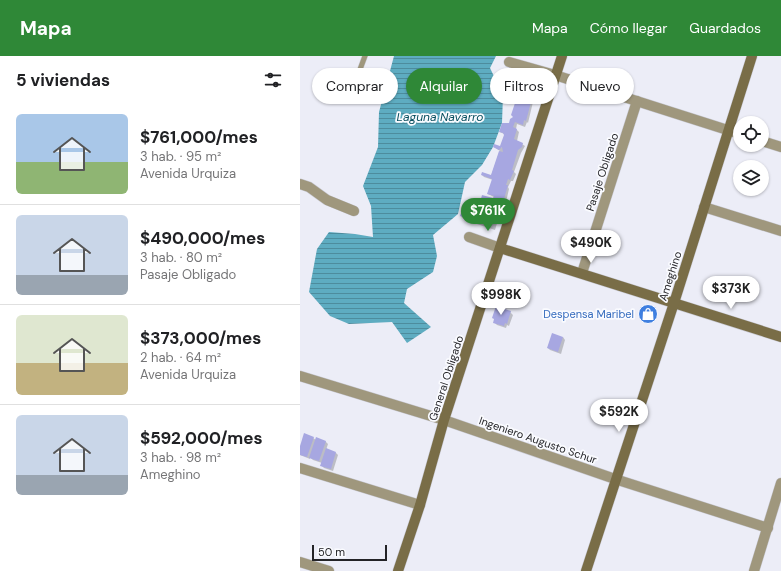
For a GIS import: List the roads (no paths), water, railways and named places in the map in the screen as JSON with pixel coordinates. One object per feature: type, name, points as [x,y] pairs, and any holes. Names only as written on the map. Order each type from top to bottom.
[{"type":"street","name":"General Obligado","points":[[558,68],[562,56]]},
{"type":"street","name":"Ameghino","points":[[586,571],[615,478],[674,303],[752,56]]},
{"type":"street","points":[[509,62],[530,68]]},
{"type":"street","points":[[558,76],[733,131]]},
{"type":"street","name":"Pasaje Obligado","points":[[582,273],[637,101]]},
{"type":"street","name":"General Obligado","points":[[398,571],[420,505],[444,420],[546,104]]},
{"type":"street","points":[[769,143],[781,147]]},
{"type":"street","points":[[300,184],[309,187],[327,200],[354,211]]},
{"type":"street","points":[[704,207],[781,231]]},
{"type":"street","points":[[469,237],[781,338]]},
{"type":"street","name":"Ingeniero Augusto Schur","points":[[300,376],[444,420],[768,528]]},
{"type":"street","points":[[300,468],[420,505]]},
{"type":"street","points":[[754,571],[781,483]]},
{"type":"street","points":[[300,562],[329,571]]},
{"type":"lane","points":[[360,68],[364,56]]},
{"type":"water","name":"Laguna Navarro","points":[[394,56],[496,56],[490,68],[490,104],[503,104],[502,123],[493,147],[482,165],[465,182],[458,214],[433,235],[437,256],[433,272],[407,289],[404,303],[431,327],[407,343],[392,322],[349,324],[330,316],[309,292],[317,249],[329,232],[373,237],[371,206],[363,186],[378,147],[379,112],[381,104],[398,104],[398,68],[391,68]]},
{"type":"place","name":"Despensa Maribel","points":[[648,314]]}]
